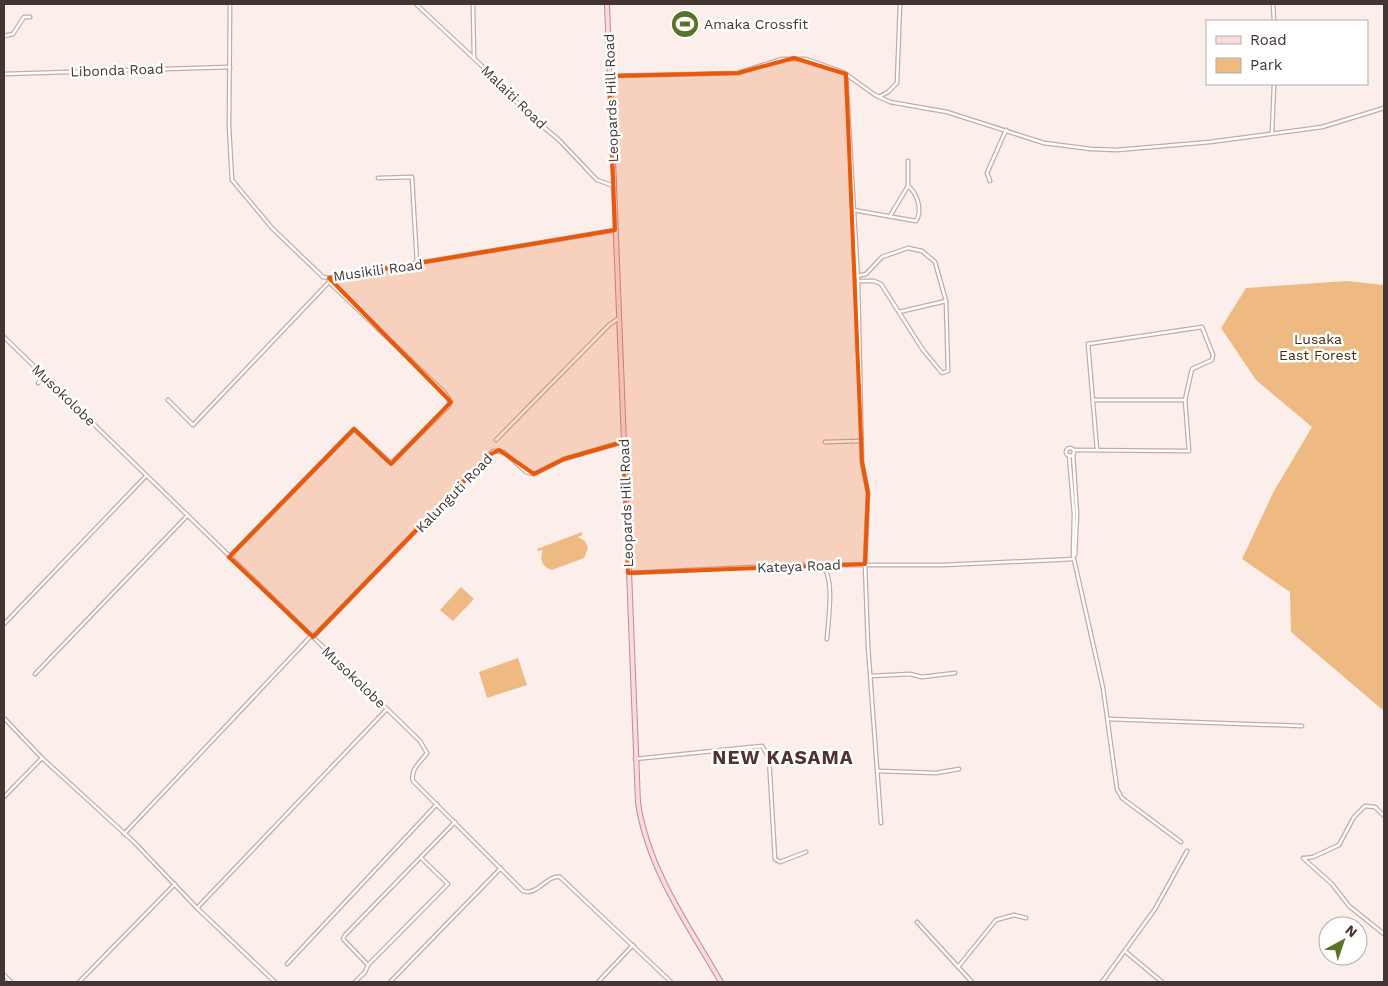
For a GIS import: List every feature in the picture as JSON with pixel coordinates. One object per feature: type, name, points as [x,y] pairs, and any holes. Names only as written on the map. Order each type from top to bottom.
[{"type":"main road","name":"Leopards Hill Road","points":[[607,4],[638,803],[650,853],[721,982]]},
{"type":"street","name":"Musikili Road","points":[[230,4],[231,166],[234,183],[289,245],[323,277],[329,280],[615,230]]},
{"type":"street","name":"Malaiti Road","points":[[416,4],[474,58],[521,108],[559,140],[597,180],[614,186]]},
{"type":"street","points":[[879,97],[888,92],[897,83],[900,4]]},
{"type":"street","points":[[1273,4],[1274,20]]},
{"type":"street","points":[[473,6],[474,58]]},
{"type":"street","points":[[4,36],[13,34],[24,17],[30,17]]},
{"type":"street","points":[[609,76],[738,73],[788,58],[812,61],[846,74],[879,97],[890,102],[947,112],[1044,143],[1117,150],[1210,142],[1338,124],[1384,108]]},
{"type":"street","name":"Libonda Road","points":[[4,74],[230,67]]},
{"type":"street","points":[[846,74],[858,281],[862,468],[868,493],[864,564],[881,823]]},
{"type":"street","points":[[1272,132],[1274,85]]},
{"type":"street","points":[[990,181],[987,173],[1006,130]]},
{"type":"street","points":[[890,216],[908,186],[908,161]]},
{"type":"street","points":[[378,178],[412,177],[418,264]]},
{"type":"street","points":[[853,210],[914,221],[917,219],[918,202],[914,192],[908,186]]},
{"type":"street","points":[[857,276],[866,274],[885,256],[908,248],[917,249],[937,265],[946,301],[948,372],[942,373],[923,350],[881,284],[874,281],[858,281]]},
{"type":"street","points":[[168,400],[193,425],[329,280],[449,399],[449,406],[391,463],[354,429],[229,557]]},
{"type":"street","points":[[899,312],[946,301]]},
{"type":"street","points":[[496,440],[609,325],[619,318]]},
{"type":"street","points":[[1098,450],[1088,344],[1202,327],[1213,355],[1212,360],[1192,369],[1185,400],[1189,451],[1074,450],[1068,448],[1066,452],[1071,460],[1074,514],[1073,557],[1088,615],[1108,719],[1119,794],[1182,842]]},
{"type":"street","name":"Musokolobe","points":[[4,336],[425,746],[427,752],[415,768],[412,778],[501,868],[527,892],[541,886],[552,877],[560,877],[672,982]]},
{"type":"street","points":[[38,383],[44,376]]},
{"type":"street","points":[[1094,400],[1185,400]]},
{"type":"street","points":[[825,442],[861,441]]},
{"type":"street","name":"Kalunguti Road","points":[[312,636],[493,451],[504,452],[526,472],[534,474],[571,457],[623,442]]},
{"type":"street","points":[[1073,557],[1077,514],[1074,450]]},
{"type":"street","points":[[1068,455],[1073,454]]},
{"type":"street","points":[[4,624],[146,476]]},
{"type":"street","points":[[35,674],[187,516]]},
{"type":"street","name":"Kateya Road","points":[[628,573],[823,565],[970,564],[1073,557]]},
{"type":"street","points":[[823,565],[828,573],[829,590],[830,611],[826,625],[827,639]]},
{"type":"street","points":[[124,834],[312,636]]},
{"type":"street","points":[[871,676],[910,674],[922,677],[956,674]]},
{"type":"street","points":[[197,908],[387,708]]},
{"type":"street","points":[[4,718],[42,758],[124,834],[197,908],[275,982]]},
{"type":"street","points":[[1108,719],[1302,726]]},
{"type":"street","points":[[635,759],[691,755],[756,746],[764,747],[768,758],[773,856],[776,861],[780,862],[806,852]]},
{"type":"street","points":[[4,797],[42,758]]},
{"type":"street","points":[[878,771],[936,773],[959,770]]},
{"type":"street","points":[[287,964],[436,804]]},
{"type":"street","points":[[1384,816],[1375,807],[1364,806],[1354,817],[1338,845],[1313,857],[1304,858],[1332,884],[1349,906],[1384,934]]},
{"type":"street","points":[[368,965],[346,944],[343,939],[345,935],[455,822]]},
{"type":"street","points":[[1102,982],[1126,952],[1158,904],[1187,851]]},
{"type":"street","points":[[355,982],[365,972],[368,965],[448,884],[421,858]]},
{"type":"street","points":[[390,982],[501,868]]},
{"type":"street","points":[[79,982],[175,884]]},
{"type":"street","points":[[958,967],[996,920],[1014,914],[1026,918]]},
{"type":"street","points":[[917,922],[972,982]]},
{"type":"street","points":[[598,982],[633,945]]},
{"type":"street","points":[[1126,952],[1162,982]]},
{"type":"street","points":[[4,975],[12,982]]},
{"type":"highlighted area","points":[[794,58],[846,74],[862,462],[868,493],[865,564],[628,573],[623,442],[564,459],[534,474],[499,450],[489,455],[313,637],[229,557],[354,429],[391,464],[451,402],[329,278],[615,230],[609,76],[738,73]]},
{"type":"green space","name":"Lusaka East Forest","points":[[1347,281],[1384,285],[1384,711],[1291,632],[1290,592],[1242,559],[1274,491],[1312,427],[1256,380],[1221,328],[1246,288]]},
{"type":"green space","points":[[582,532],[582,535],[578,537],[585,541],[588,548],[584,558],[552,570],[544,565],[541,559],[543,550],[538,551],[537,549]]},
{"type":"green space","points":[[461,587],[474,599],[453,621],[440,610]]},
{"type":"green space","points":[[518,658],[527,685],[487,698],[479,672]]},
{"type":"place","name":"Amaka Crossfit","points":[[685,24]]},
{"type":"district","name":"NEW KASAMA","points":[[783,757]]}]
